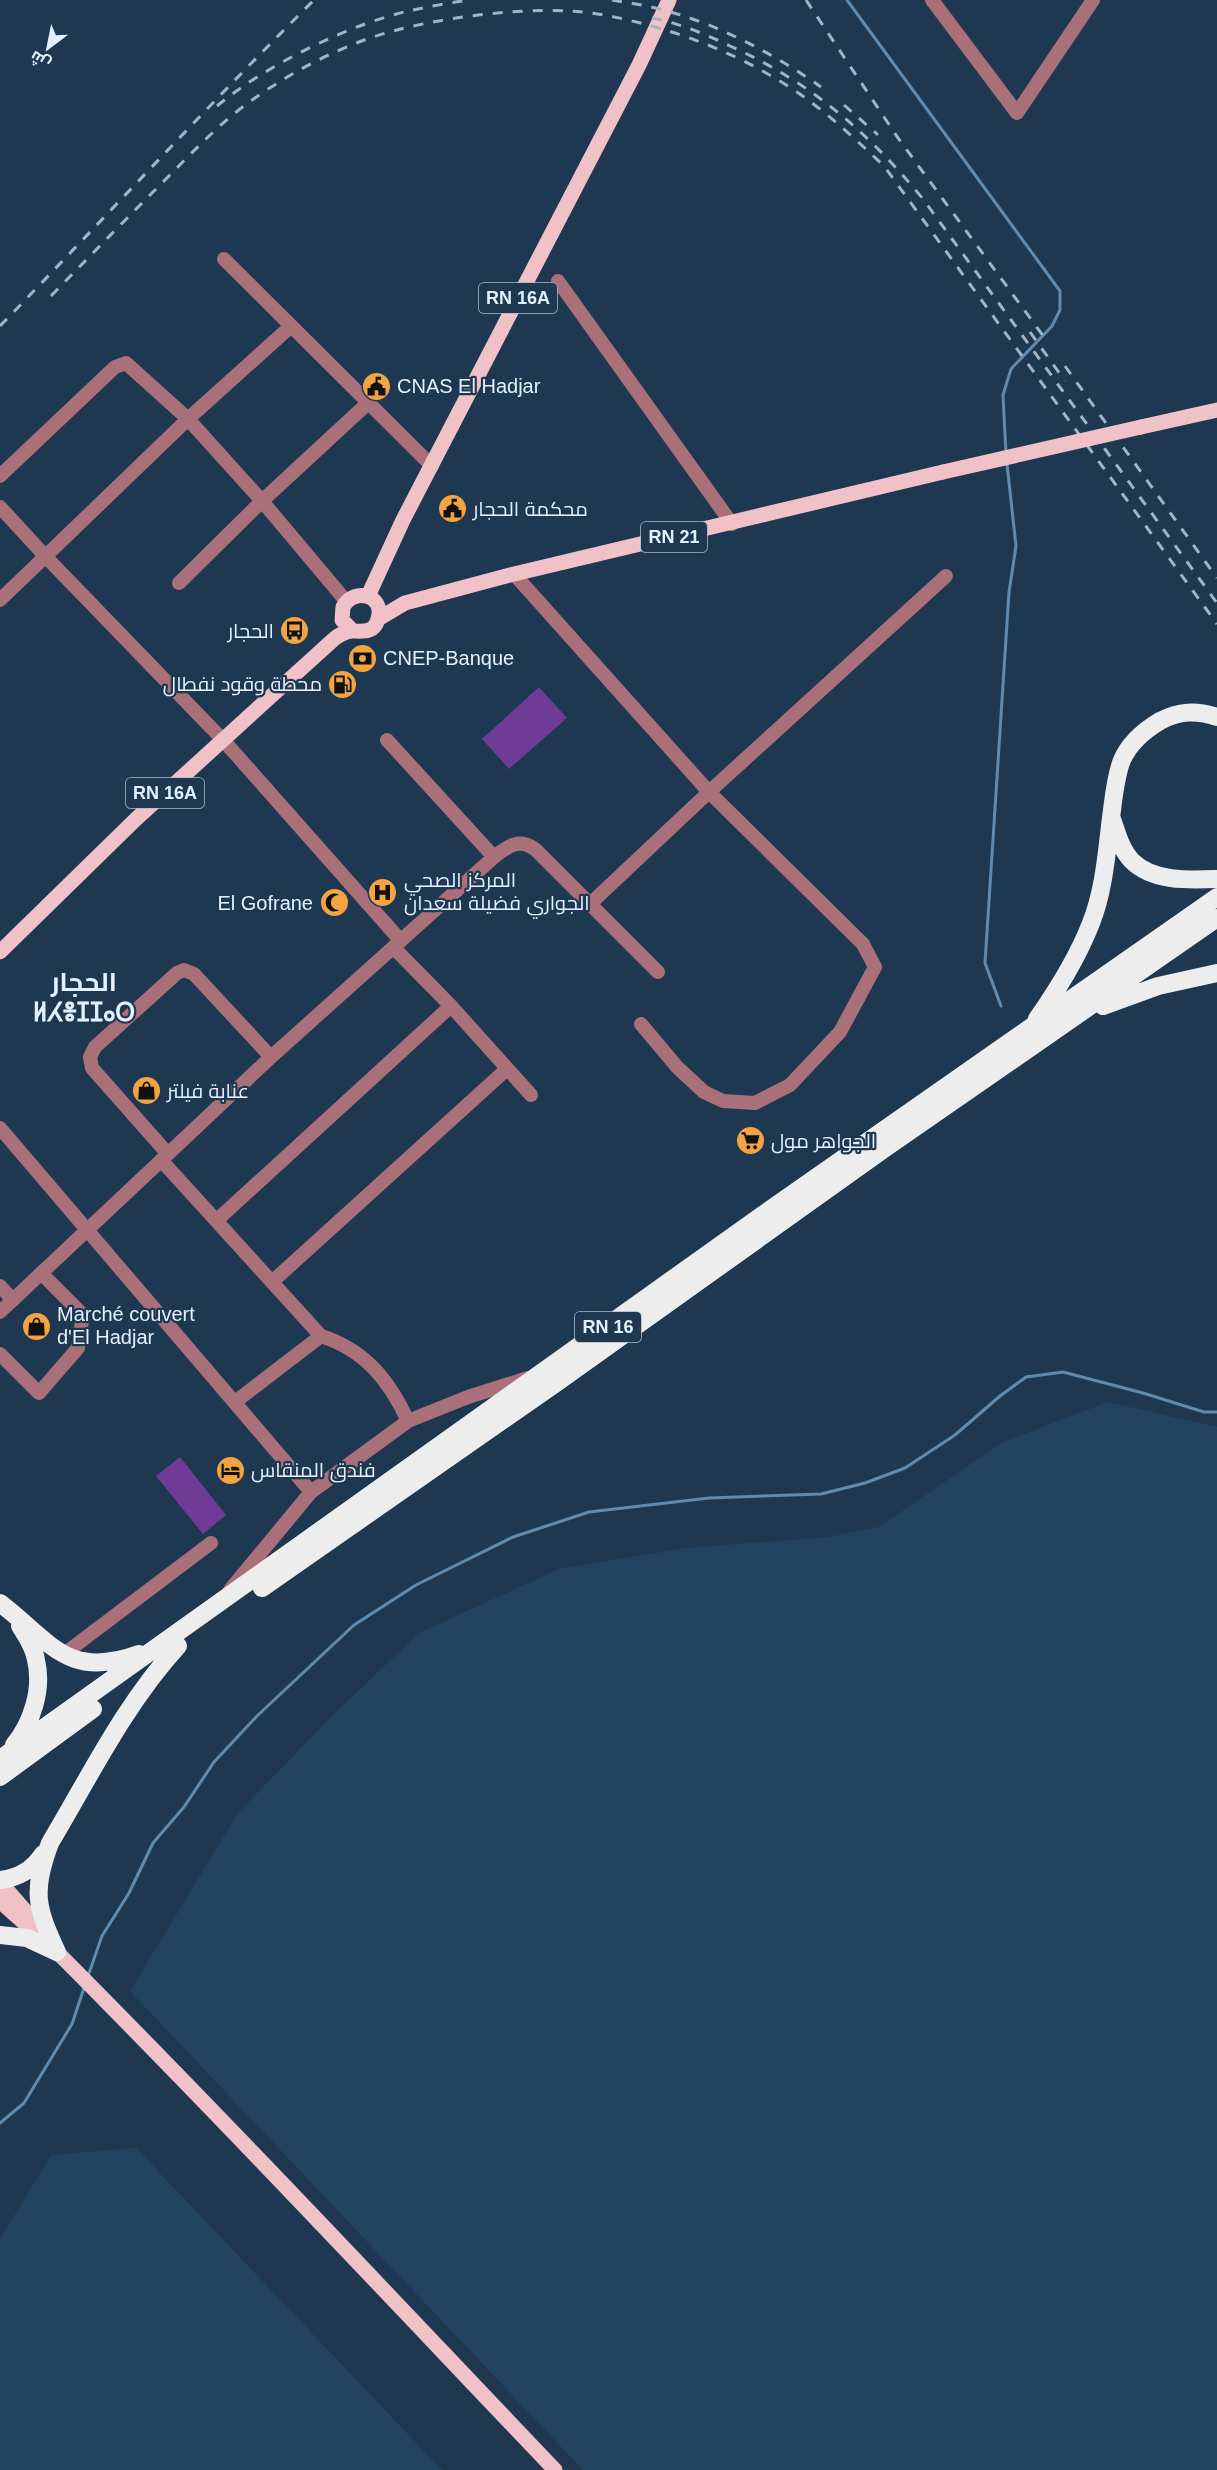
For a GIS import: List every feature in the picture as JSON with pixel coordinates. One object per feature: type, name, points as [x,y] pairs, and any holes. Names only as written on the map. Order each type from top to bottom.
[{"type":"highway","points":[[1032,1026],[1057,990],[1092,922],[1102,881],[1122,760],[1149,727],[1175,713],[1203,712],[1217,717]]},
{"type":"highway","points":[[1111,817],[1122,846],[1132,862],[1170,878],[1217,879]]},
{"type":"highway","name":"RN 16","points":[[0,1777],[170,1646],[219,1605],[761,1216],[1217,897]]},
{"type":"highway","name":"RN 16","points":[[4,1757],[556,1383],[893,1142],[1217,918]]},
{"type":"highway","points":[[1078,1014],[1158,986],[1217,973]]},
{"type":"highway","points":[[0,1603],[52,1647],[78,1661],[108,1663],[170,1646]]},
{"type":"highway","points":[[4,1757],[24,1733],[33,1711],[37,1681],[37,1661],[30,1642],[15,1616]]},
{"type":"highway","points":[[0,1881],[21,1875],[37,1863],[133,1702],[155,1672],[170,1646]]},
{"type":"highway","points":[[50,1844],[37,1886],[42,1917],[59,1955]]},
{"type":"highway","points":[[0,1935],[27,1938],[59,1955]]},
{"type":"main road","name":"RN 16A","points":[[371,598],[432,466],[639,64],[669,0]]},
{"type":"main road","name":"RN 21","points":[[378,619],[405,603],[514,574],[943,472],[1217,411]]},
{"type":"main road","points":[[356,595],[371,598],[379,612],[378,619],[371,629],[359,633],[347,626],[341,614],[346,601],[356,595]]},
{"type":"main road","name":"RN 21","points":[[371,598],[405,603]]},
{"type":"main road","name":"RN 16A","points":[[0,952],[136,819],[224,741],[347,626]]},
{"type":"main road","points":[[0,1881],[39,1927],[59,1955]]},
{"type":"main road","points":[[0,1901],[59,1955],[135,2031],[555,2470]]},
{"type":"street","points":[[932,0],[1017,113],[1093,0]]},
{"type":"street","points":[[224,259],[432,466]]},
{"type":"street","points":[[558,281],[732,524]]},
{"type":"street","points":[[0,600],[188,419],[290,327]]},
{"type":"street","points":[[0,476],[115,367],[123,363],[130,365],[188,419],[262,501],[346,601]]},
{"type":"street","points":[[179,583],[262,501],[368,403]]},
{"type":"street","points":[[0,507],[224,741],[398,945],[531,1095]]},
{"type":"street","points":[[514,574],[709,792],[863,944],[875,967],[840,1032],[790,1085],[755,1103],[723,1101],[704,1092],[677,1067],[641,1024]]},
{"type":"street","points":[[590,904],[946,576]]},
{"type":"street","points":[[387,740],[494,857]]},
{"type":"street","points":[[0,1312],[272,1057],[494,857],[512,844],[531,846],[658,972]]},
{"type":"street","points":[[272,1057],[194,974],[187,970],[177,973],[95,1047],[90,1057],[92,1068],[217,1220],[321,1336],[341,1343],[375,1367],[400,1403],[408,1421]]},
{"type":"street","points":[[217,1220],[451,1005]]},
{"type":"street","points":[[273,1281],[507,1069]]},
{"type":"street","points":[[0,1128],[311,1492]]},
{"type":"street","points":[[0,1354],[39,1393],[78,1348],[83,1315],[41,1273]]},
{"type":"street","points":[[0,1286],[13,1300]]},
{"type":"street","points":[[235,1402],[321,1336]]},
{"type":"street","points":[[219,1605],[311,1492],[408,1421],[468,1397],[544,1373]]},
{"type":"street","points":[[64,1654],[211,1543]]},
{"type":"shaded area","points":[[539,687],[567,718],[509,769],[482,739]]},
{"type":"shaded area","points":[[1108,1402],[1217,1427],[1217,2470],[583,2470],[130,1991],[238,1813],[334,1714],[419,1633],[559,1569],[687,1548],[828,1537],[879,1527],[1003,1442]]},
{"type":"shaded area","points":[[180,1457],[226,1515],[203,1534],[156,1476]]},
{"type":"shaded area","points":[[136,2148],[442,2470],[0,2470],[0,2239],[51,2155]]},
{"type":"waterway","points":[[847,0],[1060,291],[1060,310],[1052,326],[1011,369],[1003,395],[1006,454]]},
{"type":"waterway","points":[[1001,1006],[985,963],[1009,592],[1016,546],[1007,464]]},
{"type":"waterway","points":[[88,1976],[102,1936],[129,1893],[153,1843],[184,1807],[214,1762],[257,1716],[354,1625],[416,1585],[513,1537],[589,1512],[709,1498],[821,1494],[865,1483],[905,1468],[955,1435],[1026,1377],[1063,1372],[1204,1412],[1217,1412]]},
{"type":"waterway","points":[[0,2123],[24,2103],[72,2024],[84,1988]]},
{"type":"railway","points":[[0,326],[314,0]]},
{"type":"railway","points":[[217,106],[284,61],[337,35],[389,16],[468,0]]},
{"type":"railway","points":[[612,0],[644,5],[704,23],[745,41],[821,87]]},
{"type":"railway","points":[[806,0],[898,138],[1044,337]]},
{"type":"railway","points":[[51,296],[230,117],[281,81],[338,51],[393,31],[485,14],[578,12],[649,25],[716,48],[758,68],[820,109],[884,166],[1217,624]]},
{"type":"railway","points":[[652,18],[711,37],[759,60],[836,110],[880,151],[923,199],[1217,603]]},
{"type":"railway","points":[[844,105],[878,135]]},
{"type":"railway","points":[[1030,332],[1065,381]]},
{"type":"railway","points":[[1065,366],[1217,578]]},
{"type":"place","name":"CNAS El Hadjar","points":[[376,386]]},
{"type":"place","name":"محكمة الحجار","points":[[452,509]]},
{"type":"place","name":"الحجار","points":[[295,631]]},
{"type":"place","name":"CNEP-Banque","points":[[362,658]]},
{"type":"place","name":"محطة وقود نفطال","points":[[343,684]]},
{"type":"place","name":"المركز الصحي الجواري فضيلة سعدان","points":[[383,892]]},
{"type":"place","name":"El Gofrane","points":[[334,903]]},
{"type":"place","name":"عنابة فيلتر","points":[[146,1091]]},
{"type":"place","name":"الجواهر مول","points":[[750,1141]]},
{"type":"place","name":"Marché couvert d'El Hadjar","points":[[36,1326]]},
{"type":"place","name":"فندق المنقاس","points":[[230,1470]]},
{"type":"district","name":"الحجار ⵍⵃⴻⵊⵊⴰⵔ","points":[[84,997]]}]
